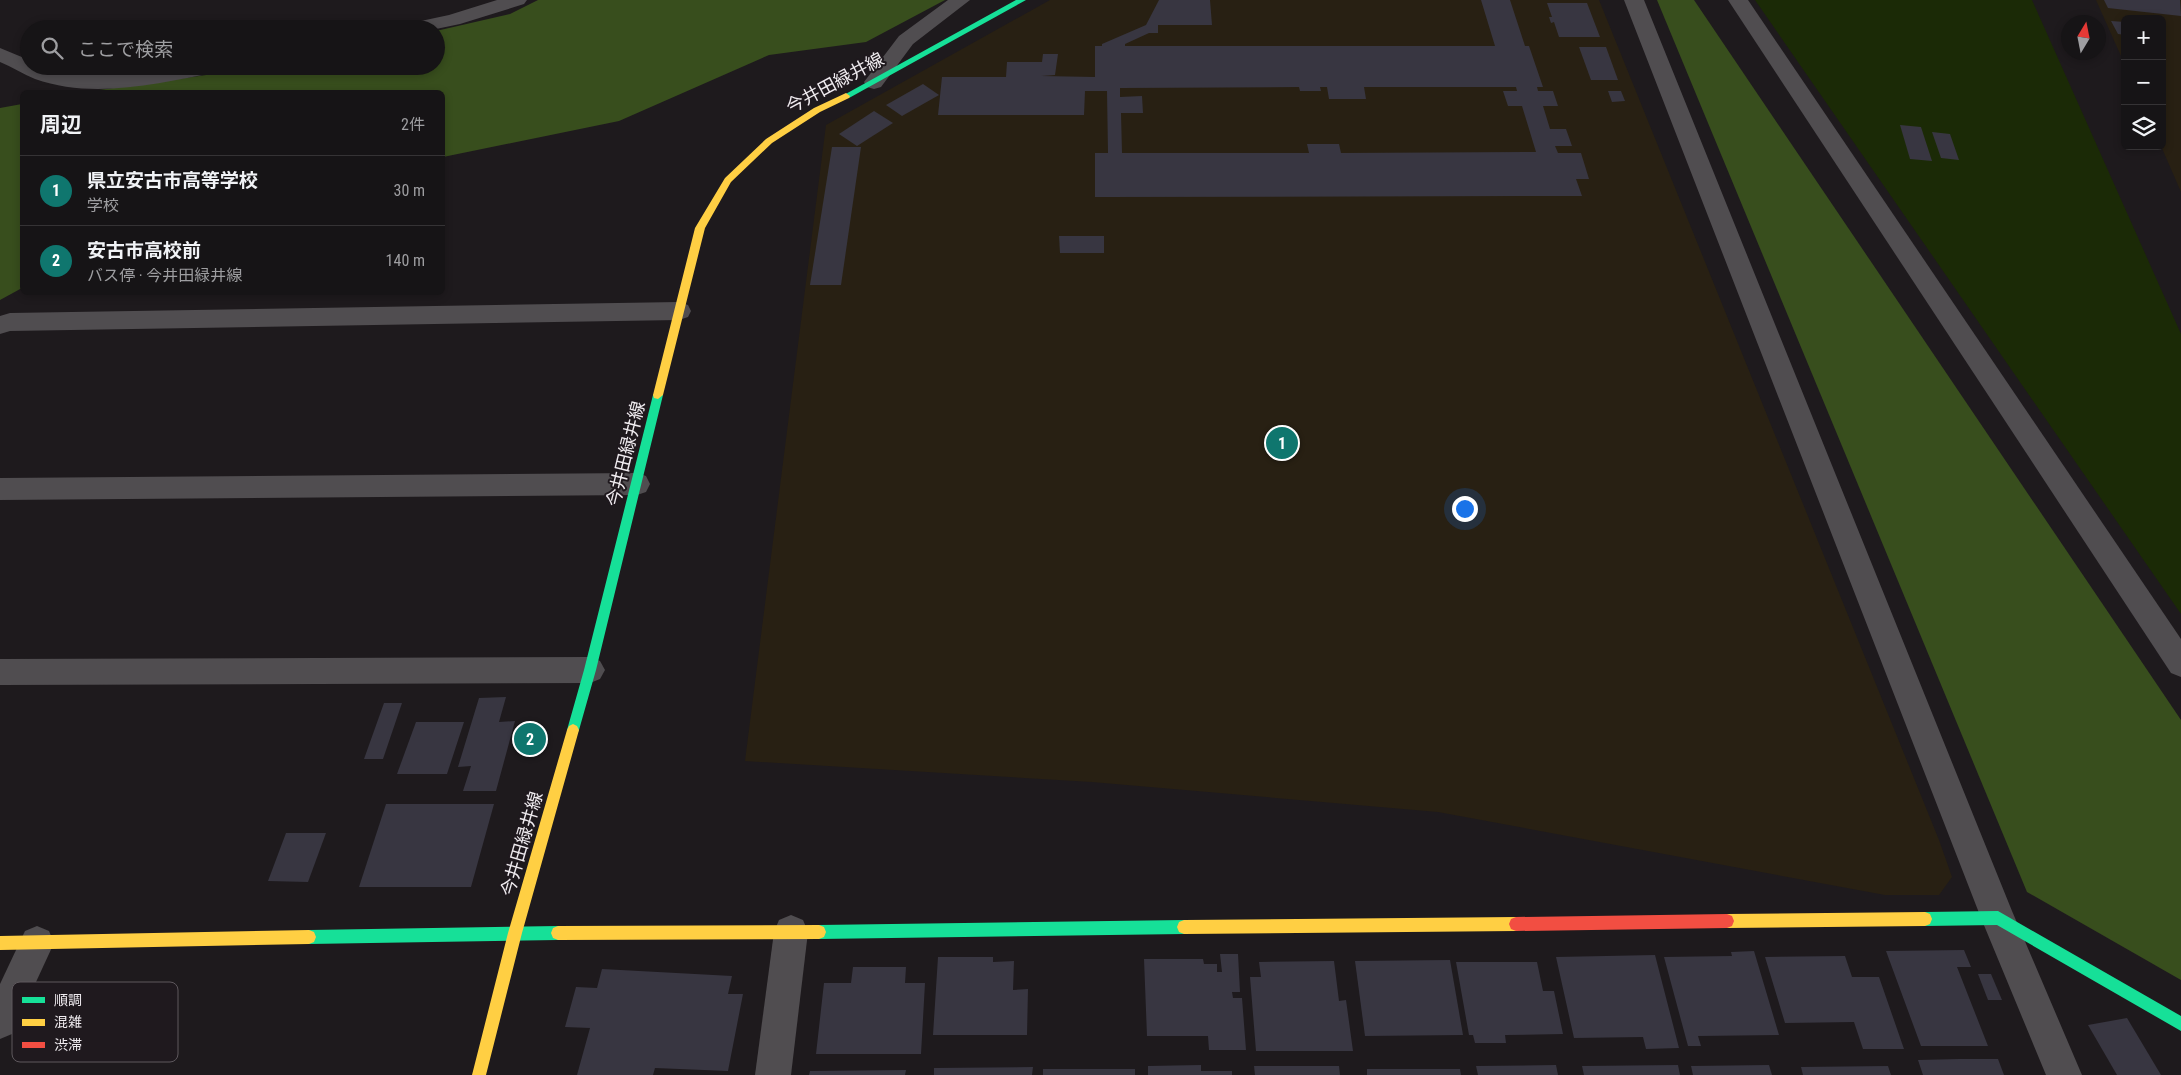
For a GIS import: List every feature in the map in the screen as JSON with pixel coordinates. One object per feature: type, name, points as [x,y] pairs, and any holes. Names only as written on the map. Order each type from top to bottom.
[{"type":"street","points":[[445,22],[517,0]]},
{"type":"street","points":[[874,82],[906,40],[960,0]]},
{"type":"street","name":"今井田緑井線","points":[[479,1075],[515,932],[590,670],[700,228],[728,180],[769,141],[817,110],[874,82],[1022,0]]},
{"type":"street","points":[[1634,0],[1998,918],[2064,1075]]},
{"type":"street","points":[[1738,0],[2181,664]]},
{"type":"street","points":[[0,54],[20,63]]},
{"type":"street","points":[[45,75],[91,84],[168,75]]},
{"type":"street","points":[[0,325],[20,321],[679,311]]},
{"type":"street","points":[[0,489],[637,484]]},
{"type":"street","points":[[0,672],[590,670]]},
{"type":"street","points":[[0,943],[37,944],[515,932],[791,932],[1998,918],[2181,1024]]},
{"type":"street","points":[[773,1075],[791,932]]},
{"type":"street","points":[[19,982],[37,944]]},
{"type":"street","points":[[0,1022],[12,997]]},
{"type":"shaded area","points":[[1050,0],[1599,0],[1939,840],[1952,877],[1939,895],[1885,895],[1438,812],[1092,782],[745,761],[826,125]]},
{"type":"shaded area","points":[[2096,0],[2181,0],[2181,192],[2163,150],[2166,150],[2166,15],[2121,15],[2121,56],[2106,22],[2106,15],[2103,15]]},
{"type":"green space","points":[[538,0],[945,0],[866,42],[769,55],[619,121],[445,157],[445,90],[99,90],[207,75],[445,75],[445,29],[510,14]]},
{"type":"green space","points":[[1657,0],[1694,0],[2181,720],[2181,980],[2027,892]]},
{"type":"green space","points":[[1755,0],[2032,0],[2181,334],[2181,614]]},
{"type":"green space","points":[[20,104],[20,289],[0,300],[0,108]]},
{"type":"building","points":[[1159,0],[1210,0],[1212,25],[1158,25],[1158,33],[1149,33],[1125,44],[1125,46],[1495,46],[1481,0],[1510,0],[1525,46],[1529,46],[1543,87],[1537,87],[1538,91],[1553,91],[1558,106],[1543,106],[1550,129],[1566,129],[1572,146],[1555,146],[1558,153],[1581,153],[1589,179],[1576,179],[1582,196],[1095,197],[1095,153],[1108,153],[1107,91],[1085,91],[1084,115],[938,115],[942,77],[1006,77],[1007,62],[1042,62],[1043,54],[1058,54],[1055,75],[1041,76],[1095,77],[1095,46],[1102,46],[1102,44],[1146,25]],"holes":[[[1299,87],[1300,91],[1321,91],[1320,87],[1327,87],[1329,99],[1366,99],[1364,87],[1516,87],[1517,91],[1503,91],[1508,106],[1522,106],[1536,152],[1341,153],[1339,144],[1307,144],[1309,153],[1122,153],[1121,113],[1143,113],[1142,96],[1120,97],[1120,88]]]},
{"type":"building","points":[[2104,0],[2180,0],[2181,16],[2108,8]]},
{"type":"building","points":[[1547,3],[1587,3],[1600,37],[1559,37],[1554,22],[1551,23],[1549,17],[1552,17]]},
{"type":"building","points":[[2111,21],[2121,22],[2121,34],[2118,34]]},
{"type":"building","points":[[1579,47],[1606,47],[1618,80],[1591,80]]},
{"type":"building","points":[[923,84],[939,95],[902,116],[886,105]]},
{"type":"building","points":[[1608,91],[1621,91],[1625,101],[1612,102]]},
{"type":"building","points":[[874,111],[893,123],[857,146],[839,134]]},
{"type":"building","points":[[1900,125],[1921,127],[1932,161],[1910,159]]},
{"type":"building","points":[[1932,132],[1950,134],[1959,160],[1941,158]]},
{"type":"building","points":[[832,147],[861,147],[841,285],[810,285]]},
{"type":"building","points":[[1059,236],[1104,236],[1104,253],[1060,253]]},
{"type":"building","points":[[506,697],[499,722],[515,721],[496,791],[463,791],[471,766],[458,767],[479,698]]},
{"type":"building","points":[[384,703],[402,703],[383,759],[364,759]]},
{"type":"building","points":[[416,722],[464,722],[447,774],[397,774]]},
{"type":"building","points":[[386,804],[494,804],[471,887],[359,887]]},
{"type":"building","points":[[286,833],[326,833],[308,882],[268,881]]},
{"type":"building","points":[[1964,950],[1971,967],[1957,967],[1988,1046],[1921,1046],[1886,951]]},
{"type":"building","points":[[1754,951],[1779,1035],[1698,1036],[1701,1046],[1688,1046],[1664,957],[1732,956],[1731,952]]},
{"type":"building","points":[[1220,954],[1238,954],[1240,992],[1232,992],[1233,998],[1242,998],[1246,1050],[1209,1050],[1208,1036],[1147,1036],[1144,959],[1203,959],[1204,964],[1217,964],[1217,972],[1222,972]]},
{"type":"building","points":[[1655,955],[1679,1048],[1646,1049],[1643,1037],[1574,1038],[1556,957]]},
{"type":"building","points":[[1845,956],[1852,977],[1879,977],[1904,1049],[1863,1049],[1854,1022],[1785,1023],[1765,957]]},
{"type":"building","points":[[938,957],[993,957],[993,962],[1014,961],[1013,990],[1028,989],[1027,1035],[933,1035]]},
{"type":"building","points":[[1450,960],[1463,1035],[1365,1036],[1355,961]]},
{"type":"building","points":[[1334,961],[1339,1001],[1346,1000],[1353,1051],[1256,1051],[1250,977],[1261,977],[1259,962]]},
{"type":"building","points":[[1456,962],[1537,962],[1543,991],[1554,991],[1563,1034],[1505,1035],[1506,1043],[1475,1043],[1473,1035],[1469,1035]]},
{"type":"building","points":[[853,967],[906,967],[905,983],[925,983],[921,1054],[816,1054],[824,983],[851,983]]},
{"type":"building","points":[[602,969],[732,976],[728,994],[743,994],[728,1071],[655,1068],[653,1075],[577,1075],[590,1028],[565,1027],[576,987],[597,988]]},
{"type":"building","points":[[1978,974],[1991,974],[2002,1000],[1988,1000]]},
{"type":"building","points":[[2127,1018],[2161,1075],[2117,1075],[2088,1025]]},
{"type":"building","points":[[1998,1059],[2004,1075],[1923,1075],[1918,1060]]},
{"type":"building","points":[[1201,1065],[1201,1071],[1232,1071],[1232,1075],[1148,1075],[1148,1066]]},
{"type":"building","points":[[1556,1065],[1558,1075],[1478,1075],[1476,1066]]},
{"type":"building","points":[[1678,1065],[1680,1075],[1584,1075],[1582,1066]]},
{"type":"building","points":[[1769,1065],[1772,1075],[1693,1075],[1691,1066]]},
{"type":"building","points":[[1254,1066],[1339,1066],[1340,1075],[1255,1075]]},
{"type":"building","points":[[1888,1066],[1891,1075],[1803,1075],[1801,1067]]},
{"type":"building","points":[[1033,1067],[1032,1075],[934,1075],[934,1068]]},
{"type":"building","points":[[1043,1069],[1135,1069],[1135,1075],[1043,1075]]},
{"type":"building","points":[[1367,1069],[1460,1069],[1461,1075],[1367,1075]]},
{"type":"building","points":[[906,1070],[905,1075],[809,1075],[810,1071]]},
{"type":"traffic: fast","points":[[846,96],[1022,0]]},
{"type":"traffic: fast","points":[[573,730],[590,670],[658,395]]},
{"type":"traffic: fast","points":[[1925,919],[1998,918],[2181,1024]]},
{"type":"traffic: fast","points":[[819,932],[1184,927]]},
{"type":"traffic: fast","points":[[309,937],[558,933]]},
{"type":"traffic: slow","points":[[658,395],[700,228],[728,180],[769,141],[817,110],[846,96]]},
{"type":"traffic: slow","points":[[479,1075],[515,933],[573,730]]},
{"type":"traffic: slow","points":[[1727,921],[1925,919]]},
{"type":"traffic: slow","points":[[1184,927],[1516,924]]},
{"type":"traffic: slow","points":[[558,933],[819,932]]},
{"type":"traffic: slow","points":[[0,943],[309,937]]},
{"type":"traffic: jam","points":[[1516,924],[1727,921]]},
{"type":"place","name":"県立安古市高等学校","points":[[1282,443]]},
{"type":"place","name":"安古市高校前","points":[[530,739]]}]
